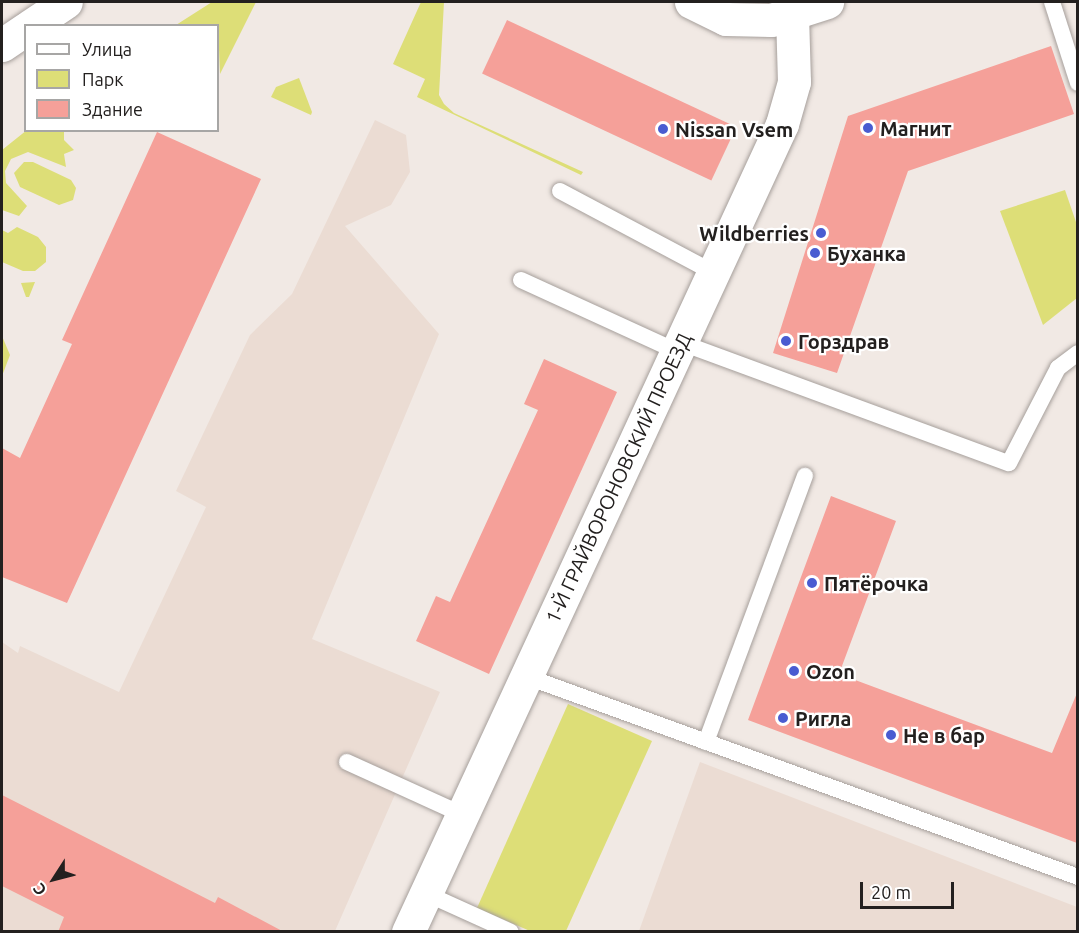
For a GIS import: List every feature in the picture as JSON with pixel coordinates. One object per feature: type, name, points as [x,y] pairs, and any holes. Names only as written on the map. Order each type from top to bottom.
[{"type":"main road","points":[[691,2],[726,19],[771,20],[827,2]]},
{"type":"main road","points":[[33,24],[48,14]]},
{"type":"main road","name":"1-Й ГРАЙВОРОНОВСКИЙ ПРОЕЗД","points":[[408,932],[782,124],[794,82],[792,15]]},
{"type":"main road","points":[[2,45],[24,30]]},
{"type":"lane","points":[[1052,2],[1077,83]]},
{"type":"lane","points":[[560,191],[714,273]]},
{"type":"lane","points":[[521,280],[680,348],[1009,463],[1058,368],[1077,353]]},
{"type":"lane","points":[[706,742],[805,476]]},
{"type":"lane","points":[[525,676],[1077,876]]},
{"type":"lane","points":[[347,762],[461,814]]},
{"type":"lane","points":[[425,893],[511,932]]},
{"type":"shaded area","points":[[375,120],[406,135],[410,172],[391,205],[345,226],[439,334],[312,639],[440,692],[335,931],[2,931],[2,642],[18,653],[20,646],[119,692],[206,507],[176,491],[250,335],[292,294]]},
{"type":"shaded area","points":[[700,762],[1077,907],[1077,931],[639,931]]},
{"type":"green space","points":[[212,2],[256,2],[220,74],[219,24],[178,24]]},
{"type":"green space","points":[[421,2],[444,2],[439,95],[444,104],[454,113],[583,172],[581,175],[417,97],[425,79],[393,64]]},
{"type":"green space","points":[[299,78],[312,112],[311,115],[271,97],[276,87]]},
{"type":"green space","points":[[24,132],[64,132],[64,140],[74,150],[64,154],[66,167],[28,152],[11,159],[5,171],[6,183],[27,206],[19,216],[2,210],[2,150]]},
{"type":"green space","points":[[24,162],[33,162],[71,180],[76,188],[73,200],[59,205],[20,187],[14,173]]},
{"type":"green space","points":[[1065,190],[1077,225],[1077,298],[1043,325],[1000,211]]},
{"type":"green space","points":[[17,227],[38,237],[46,247],[46,262],[35,271],[23,271],[2,262],[2,230],[8,233]]},
{"type":"green space","points":[[35,282],[29,297],[26,297],[21,283]]},
{"type":"green space","points":[[2,336],[10,355],[2,376]]},
{"type":"green space","points":[[568,704],[652,741],[566,931],[530,931],[477,908]]},
{"type":"building","points":[[507,20],[736,127],[711,180],[482,73]]},
{"type":"building","points":[[1051,46],[1074,114],[908,171],[837,373],[773,353],[848,116]]},
{"type":"building","points":[[157,132],[261,179],[67,603],[2,577],[2,448],[20,458],[72,344],[62,340]]},
{"type":"building","points":[[544,359],[617,392],[489,674],[416,641],[436,596],[450,602],[538,410],[524,404]]},
{"type":"building","points":[[831,496],[896,521],[839,674],[1052,753],[1077,693],[1077,843],[748,720]]},
{"type":"building","points":[[2,795],[215,903],[218,897],[284,932],[58,932],[64,917],[2,886]]},
{"type":"place","name":"Магнит","points":[[868,128]]},
{"type":"place","name":"Nissan Vsem","points":[[663,129]]},
{"type":"place","name":"Wildberries","points":[[821,233]]},
{"type":"place","name":"Буханка","points":[[815,253]]},
{"type":"place","name":"Горздрав","points":[[786,341]]},
{"type":"place","name":"Пятёрочка","points":[[812,583]]},
{"type":"place","name":"Ozon","points":[[794,671]]},
{"type":"place","name":"Ригла","points":[[783,718]]},
{"type":"place","name":"Не в бар","points":[[891,735]]}]
